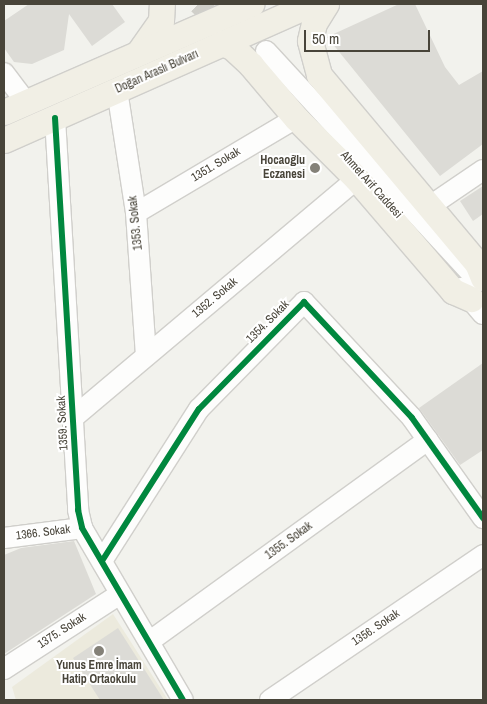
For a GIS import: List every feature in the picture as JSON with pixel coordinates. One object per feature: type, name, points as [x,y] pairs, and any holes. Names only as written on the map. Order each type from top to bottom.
[{"type":"main road","points":[[137,54],[161,22],[162,4]]},
{"type":"main road","name":"Doğan Araslı Bulvarı","points":[[15,108],[251,4]]},
{"type":"main road","name":"Doğan Araslı Bulvarı","points":[[4,140],[311,4]]},
{"type":"main road","points":[[326,4],[314,23],[310,41],[319,76],[477,263],[483,278]]},
{"type":"main road","points":[[221,43],[232,47],[251,65],[296,118],[357,179],[434,272],[453,291],[479,299]]},
{"type":"street","name":"Ahmet Arif Caddesi","points":[[262,54],[479,299]]},
{"type":"street","points":[[4,73],[15,108]]},
{"type":"street","name":"1353. Sokak","points":[[117,90],[136,213],[146,356]]},
{"type":"street","name":"1359. Sokak","points":[[55,118],[82,528],[183,700]]},
{"type":"street","name":"1351. Sokak","points":[[136,213],[296,118]]},
{"type":"street","points":[[430,206],[483,170]]},
{"type":"street","name":"1352. Sokak","points":[[74,417],[357,179]]},
{"type":"street","name":"1354. Sokak","points":[[102,561],[199,410],[304,302],[412,418],[483,518]]},
{"type":"street","name":"1355. Sokak","points":[[150,641],[428,440]]},
{"type":"street","name":"1366. Sokak","points":[[4,538],[82,528]]},
{"type":"street","name":"1356. Sokak","points":[[270,700],[483,555]]},
{"type":"street","name":"1375. Sokak","points":[[4,669],[120,594]]},
{"type":"shaded area","name":"Yunus Emre İmam Hatip Ortaokulu","points":[[113,614],[168,700],[16,700],[12,687]]},
{"type":"building","points":[[29,4],[112,4],[125,22],[92,46],[69,14],[64,50],[32,64],[14,62],[4,48],[4,21]]},
{"type":"building","points":[[399,4],[415,4],[445,67],[459,85],[483,71],[483,144],[440,176],[327,37]]},
{"type":"building","points":[[483,186],[483,214],[473,221],[460,201]]},
{"type":"building","points":[[483,363],[483,450],[460,465],[419,408]]},
{"type":"building","points":[[74,541],[96,594],[4,654],[4,555],[21,548]]},
{"type":"building","points":[[118,628],[164,700],[100,700],[73,658]]},
{"type":"tunnel","points":[[198,4],[224,28]]},
{"type":"cycle path","points":[[55,118],[78,510],[82,528],[183,700]]},
{"type":"cycle path","points":[[102,561],[199,409],[304,302],[412,418],[483,518]]},
{"type":"place","name":"Hocaoğlu Eczanesi","points":[[315,168]]},
{"type":"place","name":"Yunus Emre İmam Hatip Ortaokulu","points":[[99,651]]}]
